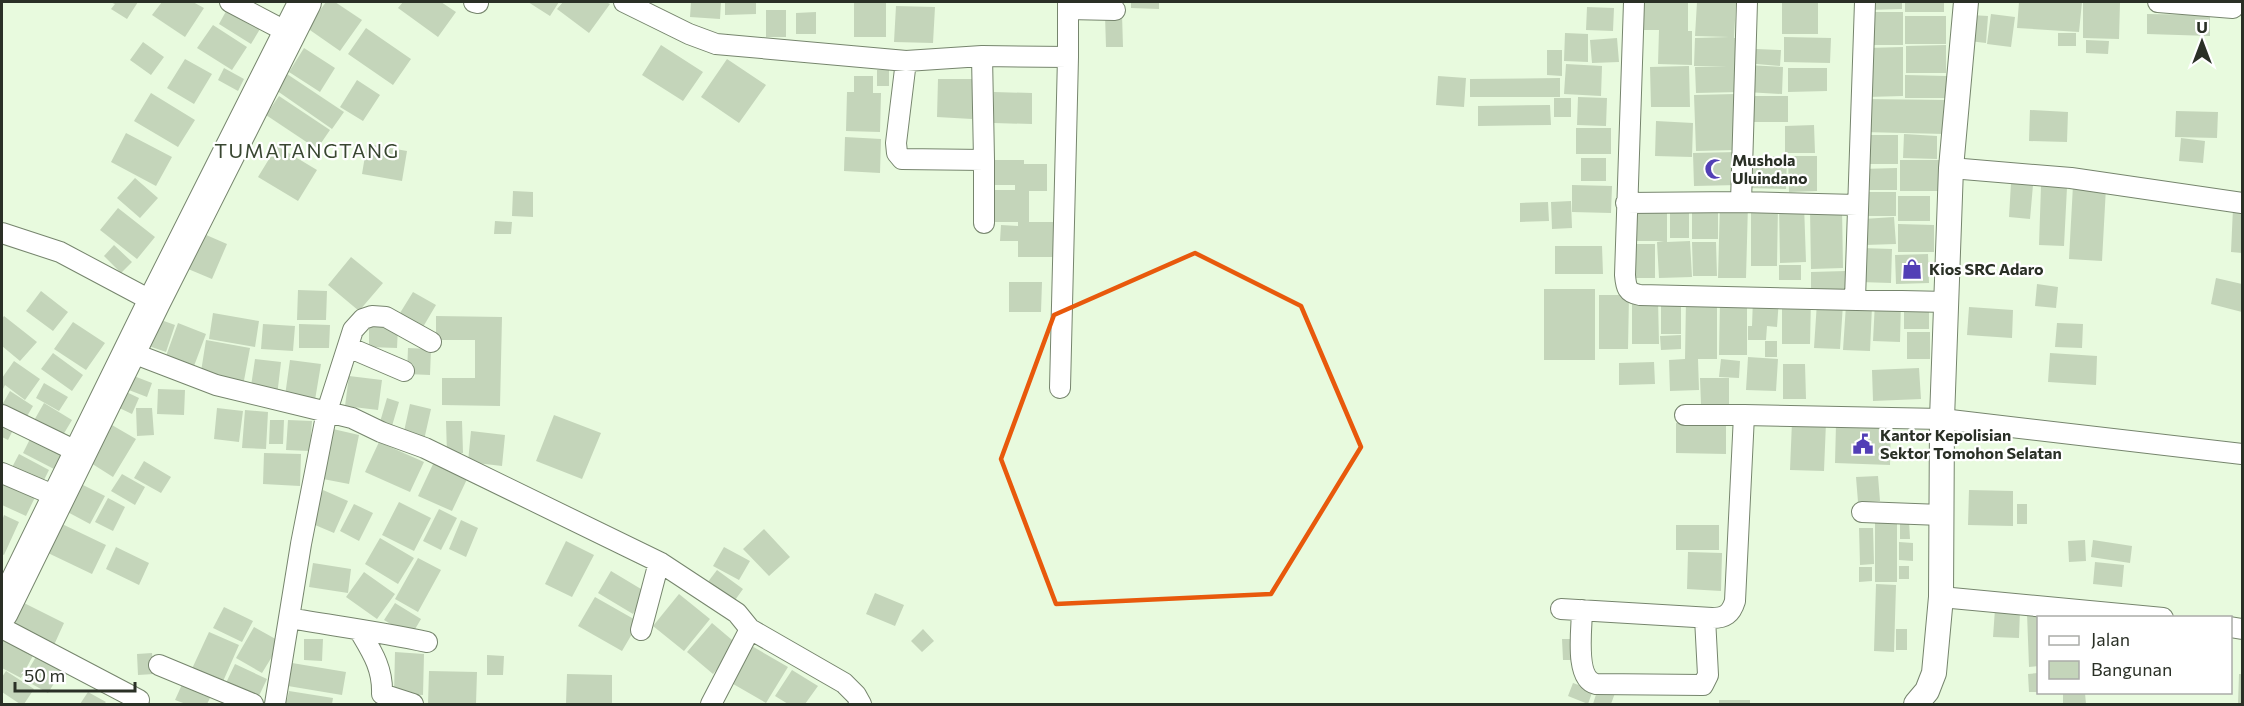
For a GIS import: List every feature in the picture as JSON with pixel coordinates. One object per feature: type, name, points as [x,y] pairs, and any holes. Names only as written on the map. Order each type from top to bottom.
[{"type":"highway","points":[[2,612],[305,2]]},
{"type":"street","points":[[230,2],[289,33]]},
{"type":"street","points":[[624,2],[688,34],[716,44],[906,61],[982,56],[1068,57]]},
{"type":"street","points":[[1634,2],[1626,203],[1625,275],[1629,292],[1640,295],[1947,302]]},
{"type":"street","points":[[1741,202],[1747,2]]},
{"type":"street","points":[[1855,299],[1865,2]]},
{"type":"street","points":[[1916,705],[1927,690],[1934,673],[1941,597],[1942,419],[1951,168],[1966,2]]},
{"type":"street","points":[[2158,2],[2233,8]]},
{"type":"street","points":[[1060,388],[1068,5],[1115,10]]},
{"type":"street","points":[[982,56],[984,224]]},
{"type":"street","points":[[906,61],[896,143],[899,157],[902,159],[984,160]]},
{"type":"street","points":[[1951,168],[2071,178],[2242,202]]},
{"type":"street","points":[[1626,203],[1741,202],[1857,205]]},
{"type":"street","points":[[2,233],[60,252],[141,330],[216,385],[352,418],[453,461],[659,562],[737,613],[750,629],[844,683],[856,695],[861,705]]},
{"type":"street","points":[[275,705],[327,411],[353,330],[358,322],[372,316],[386,317],[431,342]]},
{"type":"street","points":[[348,347],[404,371]]},
{"type":"street","points":[[2,415],[80,453]]},
{"type":"street","points":[[1685,415],[1942,419],[2242,454]]},
{"type":"street","points":[[1561,609],[1705,618],[1722,618],[1728,614],[1735,602],[1744,415]]},
{"type":"street","points":[[2,473],[58,497]]},
{"type":"street","points":[[1862,512],[1941,514]]},
{"type":"street","points":[[641,630],[659,562]]},
{"type":"street","points":[[1941,597],[2142,616]]},
{"type":"street","points":[[1582,610],[1584,675],[1591,683],[1596,684],[1703,685],[1708,675],[1705,618]]},
{"type":"street","points":[[289,618],[428,642]]},
{"type":"street","points":[[2,628],[139,700]]},
{"type":"street","points":[[711,705],[750,629]]},
{"type":"street","points":[[359,630],[378,662],[382,694],[413,705]]},
{"type":"street","points":[[159,665],[253,705]]},
{"type":"highlighted area","points":[[1195,253],[1301,306],[1361,447],[1271,594],[1056,604],[1001,459],[1054,315]]},
{"type":"building","points":[[110,2],[138,2],[127,19],[111,9],[115,4]]},
{"type":"building","points":[[162,2],[193,2],[204,8],[185,37],[152,15]]},
{"type":"building","points":[[326,2],[335,2],[362,20],[340,51],[307,28]]},
{"type":"building","points":[[403,2],[441,2],[456,12],[438,37],[398,8]]},
{"type":"building","points":[[528,2],[559,2],[550,16]]},
{"type":"building","points":[[563,2],[606,2],[610,4],[589,33],[557,9]]},
{"type":"building","points":[[691,2],[721,2],[720,19],[690,17]]},
{"type":"building","points":[[725,2],[756,2],[756,14],[725,15]]},
{"type":"building","points":[[1131,2],[1159,2],[1159,9],[1131,8]]},
{"type":"building","points":[[1643,2],[1688,2],[1688,31],[1692,31],[1692,65],[1658,64],[1659,30],[1643,30]]},
{"type":"building","points":[[1697,2],[1736,2],[1734,38],[1736,38],[1735,66],[1739,92],[1696,93],[1695,67],[1727,66],[1694,66],[1695,38],[1729,37],[1695,36]]},
{"type":"building","points":[[1782,2],[1818,2],[1818,34],[1782,34]]},
{"type":"building","points":[[1868,2],[1902,2],[1902,9],[1868,10]]},
{"type":"building","points":[[1905,2],[1944,2],[1944,12],[1905,12]]},
{"type":"building","points":[[2019,2],[2082,2],[2079,32],[2017,28]]},
{"type":"building","points":[[2083,2],[2120,2],[2119,39],[2083,38]]},
{"type":"building","points":[[854,3],[886,3],[886,37],[854,37]]},
{"type":"building","points":[[230,4],[263,24],[251,44],[219,24]]},
{"type":"building","points":[[896,6],[935,7],[933,43],[894,42]]},
{"type":"building","points":[[1587,7],[1614,8],[1613,31],[1586,30]]},
{"type":"building","points":[[766,10],[786,10],[786,37],[766,37]]},
{"type":"building","points":[[816,12],[816,34],[796,34],[796,13]]},
{"type":"building","points":[[1866,12],[1903,12],[1903,45],[1866,45]]},
{"type":"building","points":[[1122,14],[1123,47],[1106,47],[1105,15]]},
{"type":"building","points":[[1991,14],[2015,17],[2011,47],[1987,44]]},
{"type":"building","points":[[2147,14],[2210,15],[2210,36],[2147,34]]},
{"type":"building","points":[[1971,15],[1988,16],[1986,43],[1969,41]]},
{"type":"building","points":[[1905,16],[1946,16],[1946,44],[1905,44]]},
{"type":"building","points":[[213,25],[247,47],[232,70],[197,48]]},
{"type":"building","points":[[366,28],[411,59],[393,85],[348,54]]},
{"type":"building","points":[[1565,33],[1588,34],[1588,62],[1564,61]]},
{"type":"building","points":[[2058,33],[2076,33],[2076,46],[2058,46]]},
{"type":"building","points":[[1784,37],[1831,38],[1830,63],[1784,62]]},
{"type":"building","points":[[1617,38],[1619,62],[1592,63],[1590,40]]},
{"type":"building","points":[[2086,40],[2109,41],[2108,54],[2086,53]]},
{"type":"building","points":[[143,42],[164,57],[151,75],[130,60]]},
{"type":"building","points":[[661,45],[703,72],[683,101],[642,75]]},
{"type":"building","points":[[1946,45],[1946,73],[1906,73],[1906,46]]},
{"type":"building","points":[[1903,47],[1903,96],[1867,97],[1866,48]]},
{"type":"building","points":[[304,48],[335,68],[320,92],[289,72]]},
{"type":"building","points":[[1756,49],[1781,50],[1780,66],[1756,64]]},
{"type":"building","points":[[1547,50],[1562,50],[1562,76],[1547,75]]},
{"type":"building","points":[[185,59],[212,74],[194,104],[167,88]]},
{"type":"building","points":[[727,59],[766,85],[739,123],[701,97]]},
{"type":"building","points":[[1566,64],[1602,66],[1601,96],[1564,94]]},
{"type":"building","points":[[1747,65],[1783,67],[1782,94],[1746,92]]},
{"type":"building","points":[[1689,66],[1690,107],[1651,107],[1650,67]]},
{"type":"building","points":[[224,68],[244,79],[238,91],[218,80]]},
{"type":"building","points":[[1788,68],[1827,68],[1827,91],[1788,92]]},
{"type":"building","points":[[877,70],[889,70],[889,86],[877,86]]},
{"type":"building","points":[[284,72],[344,112],[332,129],[273,88]]},
{"type":"building","points":[[1905,75],[1947,76],[1946,98],[1905,98]]},
{"type":"building","points":[[854,76],[873,76],[873,93],[881,93],[880,132],[846,131],[847,92],[854,92]]},
{"type":"building","points":[[1438,76],[1466,78],[1464,107],[1436,105]]},
{"type":"building","points":[[1560,78],[1560,97],[1470,97],[1470,79]]},
{"type":"building","points":[[938,79],[973,79],[972,119],[937,117]]},
{"type":"building","points":[[357,80],[380,95],[363,121],[340,107]]},
{"type":"building","points":[[994,92],[1032,93],[1032,124],[994,123]]},
{"type":"building","points":[[151,93],[195,120],[178,147],[134,121]]},
{"type":"building","points":[[1735,94],[1737,150],[1696,151],[1694,95]]},
{"type":"building","points":[[279,96],[330,130],[317,149],[266,115]]},
{"type":"building","points":[[1747,96],[1788,96],[1788,122],[1747,122]]},
{"type":"building","points":[[1578,97],[1607,98],[1606,126],[1577,125]]},
{"type":"building","points":[[1554,98],[1571,98],[1571,117],[1554,117]]},
{"type":"building","points":[[1864,99],[1945,100],[1945,134],[1863,132]]},
{"type":"building","points":[[1550,105],[1551,125],[1478,126],[1478,106]]},
{"type":"building","points":[[2030,110],[2068,112],[2067,142],[2029,141]]},
{"type":"building","points":[[2176,111],[2218,112],[2217,138],[2175,137]]},
{"type":"building","points":[[1656,121],[1693,123],[1692,157],[1655,156]]},
{"type":"building","points":[[1814,125],[1815,153],[1785,153],[1785,126]]},
{"type":"building","points":[[1576,128],[1611,128],[1611,154],[1576,154]]},
{"type":"building","points":[[126,133],[172,157],[156,186],[111,162]]},
{"type":"building","points":[[1904,134],[1937,136],[1937,159],[1903,158]]},
{"type":"building","points":[[1864,135],[1898,135],[1898,164],[1864,164]]},
{"type":"building","points":[[845,137],[881,139],[880,173],[844,171]]},
{"type":"building","points":[[2181,138],[2205,141],[2203,163],[2179,161]]},
{"type":"building","points":[[367,144],[407,151],[402,181],[362,174]]},
{"type":"building","points":[[277,146],[317,170],[298,201],[258,177]]},
{"type":"building","name":"Mushola Uluindano","points":[[1737,152],[1738,185],[1694,186],[1693,153]]},
{"type":"building","points":[[1744,156],[1787,157],[1786,189],[1744,188]]},
{"type":"building","points":[[1788,156],[1817,156],[1817,191],[1789,192]]},
{"type":"building","points":[[1581,158],[1606,158],[1606,181],[1581,181]]},
{"type":"building","points":[[992,160],[1024,160],[1024,164],[1047,164],[1047,191],[1029,191],[1029,222],[1054,222],[1054,257],[1018,257],[1018,241],[1000,241],[1001,225],[1018,226],[1018,222],[991,222],[990,190],[1015,190],[1015,185],[992,185]]},
{"type":"building","points":[[1900,160],[1939,160],[1939,191],[1900,191]]},
{"type":"building","points":[[1897,168],[1897,190],[1861,190],[1861,169]]},
{"type":"building","points":[[135,178],[158,198],[140,218],[117,198]]},
{"type":"building","points":[[2011,183],[2033,185],[2030,219],[2009,217]]},
{"type":"building","points":[[1572,185],[1612,186],[1611,213],[1572,212]]},
{"type":"building","points":[[2073,185],[2106,187],[2102,261],[2069,259]]},
{"type":"building","points":[[2041,186],[2067,187],[2064,246],[2039,245]]},
{"type":"building","points":[[513,191],[533,192],[533,217],[512,216]]},
{"type":"building","points":[[1861,192],[1896,192],[1896,216],[1861,216]]},
{"type":"building","points":[[1898,196],[1930,196],[1930,221],[1898,221]]},
{"type":"building","points":[[1571,201],[1572,228],[1552,229],[1551,202]]},
{"type":"building","points":[[1548,202],[1549,221],[1520,222],[1520,203]]},
{"type":"building","points":[[1720,203],[1748,204],[1746,278],[1718,278]]},
{"type":"building","points":[[1632,204],[1667,204],[1667,242],[1690,241],[1692,277],[1659,278],[1657,242],[1664,241],[1632,241]]},
{"type":"building","points":[[1670,204],[1689,204],[1689,238],[1670,238]]},
{"type":"building","points":[[1804,204],[1806,262],[1780,263],[1779,205]]},
{"type":"building","points":[[1751,205],[1778,205],[1777,266],[1751,266]]},
{"type":"building","points":[[1692,206],[1718,206],[1718,239],[1692,239]]},
{"type":"building","points":[[118,208],[155,237],[137,259],[100,230]]},
{"type":"building","points":[[1842,208],[1843,268],[1811,269],[1810,209]]},
{"type":"building","points":[[2233,208],[2242,208],[2242,253],[2231,252]]},
{"type":"building","points":[[1894,217],[1896,244],[1865,245],[1863,219]]},
{"type":"building","points":[[495,221],[512,222],[511,234],[494,234]]},
{"type":"building","points":[[1898,224],[1934,225],[1934,252],[1898,252]]},
{"type":"building","points":[[197,231],[227,244],[212,279],[181,266]]},
{"type":"building","points":[[1692,242],[1716,242],[1717,276],[1693,276]]},
{"type":"building","points":[[1627,244],[1655,244],[1655,278],[1628,278]]},
{"type":"building","points":[[114,245],[132,262],[121,273],[104,256]]},
{"type":"building","points":[[1555,246],[1602,246],[1603,274],[1555,274]]},
{"type":"building","points":[[1861,248],[1892,249],[1891,283],[1860,282]]},
{"type":"building","name":"Kios SRC Adaro","points":[[1928,254],[1929,283],[1896,284],[1895,255]]},
{"type":"building","points":[[351,257],[383,283],[359,311],[328,285]]},
{"type":"building","points":[[1779,265],[1801,265],[1801,280],[1779,280]]},
{"type":"building","points":[[1846,271],[1846,290],[1811,292],[1811,272]]},
{"type":"building","points":[[2216,278],[2242,284],[2242,312],[2211,304]]},
{"type":"building","points":[[1009,282],[1042,282],[1041,312],[1009,312]]},
{"type":"building","points":[[2037,284],[2058,287],[2056,308],[2035,306]]},
{"type":"building","points":[[1544,289],[1595,289],[1595,360],[1544,360]]},
{"type":"building","points":[[298,290],[327,291],[326,320],[297,320]]},
{"type":"building","points":[[41,291],[68,312],[53,331],[26,311]]},
{"type":"building","points":[[413,292],[436,305],[423,327],[400,313]]},
{"type":"building","points":[[1599,295],[1629,295],[1628,349],[1599,349]]},
{"type":"building","points":[[1661,298],[1681,298],[1681,334],[1661,334]]},
{"type":"building","points":[[1753,298],[1779,299],[1777,327],[1767,326],[1766,340],[1748,340],[1748,326],[1752,326]]},
{"type":"building","points":[[1632,299],[1658,299],[1659,344],[1632,344]]},
{"type":"building","points":[[1686,299],[1717,299],[1717,359],[1698,359],[1699,390],[1670,391],[1669,360],[1685,359]]},
{"type":"building","points":[[1782,299],[1811,299],[1810,344],[1782,344]]},
{"type":"building","points":[[1720,300],[1747,300],[1747,355],[1719,355]]},
{"type":"building","points":[[1817,302],[1843,304],[1840,349],[1814,348]]},
{"type":"building","points":[[1875,302],[1901,302],[1900,342],[1873,341]]},
{"type":"building","points":[[1904,303],[1929,303],[1929,329],[1904,329]]},
{"type":"building","points":[[1846,305],[1872,306],[1870,351],[1843,350]]},
{"type":"building","points":[[1969,307],[2013,310],[2012,338],[1967,335]]},
{"type":"building","points":[[213,313],[259,321],[255,347],[209,339]]},
{"type":"building","points":[[4,316],[37,342],[20,361],[2,346]]},
{"type":"building","points":[[150,316],[175,325],[166,352],[140,343]]},
{"type":"building","points":[[436,316],[502,317],[500,406],[442,405],[442,378],[475,378],[475,340],[436,340]]},
{"type":"building","points":[[73,322],[105,343],[86,370],[54,349]]},
{"type":"building","points":[[178,323],[206,334],[194,366],[166,356]]},
{"type":"building","points":[[2057,323],[2083,324],[2082,348],[2055,347]]},
{"type":"building","points":[[263,324],[295,326],[293,351],[261,349]]},
{"type":"building","points":[[299,324],[330,325],[329,348],[299,348]]},
{"type":"building","points":[[369,326],[398,327],[397,348],[369,347]]},
{"type":"building","points":[[1907,332],[1930,332],[1930,359],[1907,359]]},
{"type":"building","points":[[1681,335],[1681,349],[1661,350],[1660,336]]},
{"type":"building","points":[[206,340],[250,348],[243,386],[200,378]]},
{"type":"building","points":[[1765,341],[1777,341],[1777,357],[1765,357]]},
{"type":"building","points":[[408,348],[431,349],[430,375],[407,374]]},
{"type":"building","points":[[53,353],[83,375],[72,391],[41,369]]},
{"type":"building","points":[[2050,353],[2097,356],[2096,385],[2048,382]]},
{"type":"building","points":[[1748,357],[1778,359],[1776,391],[1746,390]]},
{"type":"building","points":[[255,359],[281,362],[277,396],[250,393]]},
{"type":"building","points":[[1721,359],[1740,361],[1739,378],[1719,377]]},
{"type":"building","points":[[290,360],[321,364],[315,400],[285,396]]},
{"type":"building","points":[[14,361],[40,379],[25,400],[5,385],[2,391],[2,378]]},
{"type":"building","points":[[1654,362],[1655,384],[1619,385],[1619,363]]},
{"type":"building","points":[[1783,364],[1805,364],[1806,399],[1783,399]]},
{"type":"building","points":[[1919,368],[1921,399],[1873,401],[1872,370]]},
{"type":"building","points":[[126,373],[152,383],[147,397],[121,387]]},
{"type":"building","points":[[349,376],[382,380],[378,410],[345,406]]},
{"type":"building","points":[[1700,378],[1729,378],[1729,404],[1701,404]]},
{"type":"building","points":[[44,383],[68,397],[59,411],[36,398]]},
{"type":"building","points":[[120,389],[139,398],[132,414],[113,405]]},
{"type":"building","points":[[158,389],[185,390],[184,415],[157,414]]},
{"type":"building","points":[[10,391],[33,406],[23,423],[2,410],[2,405]]},
{"type":"building","points":[[387,398],[399,402],[392,426],[380,422]]},
{"type":"building","points":[[44,403],[72,420],[60,440],[32,424]]},
{"type":"building","points":[[410,404],[431,409],[424,440],[403,436]]},
{"type":"building","points":[[136,408],[152,408],[154,435],[137,436]]},
{"type":"building","points":[[217,408],[243,411],[239,442],[214,439]]},
{"type":"building","points":[[245,410],[268,412],[266,449],[242,448]]},
{"type":"building","points":[[554,415],[601,433],[582,479],[536,461]]},
{"type":"building","points":[[2,416],[16,424],[8,440],[2,437]]},
{"type":"building","points":[[270,420],[284,420],[283,444],[269,444]]},
{"type":"building","points":[[288,420],[312,421],[310,451],[286,450]]},
{"type":"building","points":[[105,421],[136,439],[113,477],[83,458]]},
{"type":"building","points":[[446,421],[462,421],[463,453],[447,454]]},
{"type":"building","points":[[1792,421],[1826,422],[1824,471],[1790,470]]},
{"type":"building","points":[[1676,423],[1726,424],[1726,454],[1676,453]]},
{"type":"building","name":"Kantor Kepolisian Sektor Tomohon Selatan","points":[[1836,424],[1891,425],[1890,465],[1835,463]]},
{"type":"building","points":[[333,429],[359,435],[349,484],[323,479]]},
{"type":"building","points":[[471,431],[505,435],[502,466],[468,462]]},
{"type":"building","points":[[33,433],[65,448],[54,469],[23,453]]},
{"type":"building","points":[[379,442],[424,462],[410,492],[365,472]]},
{"type":"building","points":[[264,453],[301,454],[300,486],[263,484]]},
{"type":"building","points":[[19,454],[49,470],[40,488],[9,473]]},
{"type":"building","points":[[144,461],[171,477],[161,493],[134,478]]},
{"type":"building","points":[[434,462],[468,477],[452,511],[418,496]]},
{"type":"building","points":[[2,474],[38,491],[26,516],[2,505]]},
{"type":"building","points":[[122,474],[145,487],[135,505],[111,491]]},
{"type":"building","points":[[1878,476],[1880,501],[1858,502],[1856,477]]},
{"type":"building","points":[[77,482],[105,496],[90,524],[62,509]]},
{"type":"building","points":[[323,490],[348,501],[334,533],[308,522]]},
{"type":"building","points":[[1969,490],[2013,491],[2013,526],[1968,525]]},
{"type":"building","points":[[108,498],[125,507],[113,531],[95,522]]},
{"type":"building","points":[[399,502],[431,518],[414,551],[382,535]]},
{"type":"building","points":[[354,504],[373,513],[359,541],[340,531]]},
{"type":"building","points":[[2017,504],[2027,504],[2027,524],[2017,524]]},
{"type":"building","points":[[439,509],[457,518],[441,550],[423,541]]},
{"type":"building","points":[[4,515],[19,522],[4,555],[2,554],[2,521]]},
{"type":"building","points":[[1875,517],[1897,517],[1897,582],[1875,582]]},
{"type":"building","points":[[461,520],[478,528],[466,557],[449,549]]},
{"type":"building","points":[[1900,521],[1909,521],[1910,539],[1900,539]]},
{"type":"building","points":[[62,524],[106,545],[92,574],[48,553]]},
{"type":"building","points":[[1676,525],[1719,525],[1719,550],[1676,550]]},
{"type":"building","points":[[1859,528],[1873,528],[1874,564],[1860,565]]},
{"type":"building","points":[[764,529],[790,557],[769,576],[743,549]]},
{"type":"building","points":[[380,538],[414,558],[398,584],[365,564]]},
{"type":"building","points":[[2085,540],[2086,561],[2069,562],[2068,541]]},
{"type":"building","points":[[2093,540],[2132,546],[2130,563],[2091,557]]},
{"type":"building","points":[[566,541],[594,555],[572,597],[545,584]]},
{"type":"building","points":[[1899,542],[1913,543],[1913,561],[1899,560]]},
{"type":"building","points":[[116,547],[149,563],[139,585],[106,569]]},
{"type":"building","points":[[724,547],[750,561],[739,580],[713,566]]},
{"type":"building","points":[[1688,552],[1722,553],[1721,591],[1687,589]]},
{"type":"building","points":[[418,558],[441,570],[418,612],[395,599]]},
{"type":"building","points":[[2095,562],[2124,565],[2122,587],[2093,584]]},
{"type":"building","points":[[313,563],[351,569],[348,593],[309,587]]},
{"type":"building","points":[[1899,566],[1909,566],[1909,579],[1899,579]]},
{"type":"building","points":[[1859,567],[1872,567],[1872,581],[1859,582]]},
{"type":"building","points":[[717,570],[743,589],[730,607],[704,587]]},
{"type":"building","points":[[611,571],[646,592],[633,614],[598,593]]},
{"type":"building","points":[[364,572],[395,594],[377,619],[346,597]]},
{"type":"building","points":[[1876,584],[1896,585],[1894,652],[1874,651]]},
{"type":"building","points":[[875,593],[904,605],[895,626],[866,614]]},
{"type":"building","points":[[679,594],[710,619],[684,651],[653,626]]},
{"type":"building","points":[[595,597],[639,622],[622,651],[578,626]]},
{"type":"building","points":[[24,603],[64,623],[54,645],[13,625]]},
{"type":"building","points":[[395,603],[421,619],[411,636],[384,620]]},
{"type":"building","points":[[224,607],[253,621],[242,642],[213,628]]},
{"type":"building","points":[[1995,609],[2020,610],[2019,638],[1993,637]]},
{"type":"building","points":[[2027,613],[2046,616],[2037,616],[2037,666],[2029,667]]},
{"type":"building","points":[[712,623],[738,645],[713,674],[687,652]]},
{"type":"building","points":[[254,627],[281,642],[262,673],[236,658]]},
{"type":"building","points":[[923,629],[934,641],[922,652],[911,641]]},
{"type":"building","points":[[1896,629],[1907,629],[1907,650],[1896,650]]},
{"type":"building","points":[[209,632],[239,645],[221,686],[190,673]]},
{"type":"building","points":[[6,634],[36,650],[21,678],[2,668],[2,642]]},
{"type":"building","points":[[304,639],[323,639],[322,661],[304,660]]},
{"type":"building","points":[[1562,639],[1574,639],[1574,660],[1563,660]]},
{"type":"building","points":[[750,645],[788,667],[766,703],[728,681]]},
{"type":"building","points":[[395,652],[424,654],[423,695],[394,694]]},
{"type":"building","points":[[152,653],[154,674],[138,675],[137,654]]},
{"type":"building","points":[[37,655],[63,669],[48,693],[23,679]]},
{"type":"building","points":[[487,655],[504,656],[503,675],[487,675]]},
{"type":"building","points":[[292,663],[346,672],[342,695],[288,686]]},
{"type":"building","points":[[235,664],[267,679],[257,700],[225,685]]},
{"type":"building","points":[[792,670],[818,686],[805,704],[788,704],[775,696]]},
{"type":"building","points":[[6,671],[34,689],[24,704],[20,704],[2,692],[2,677]]},
{"type":"building","points":[[429,671],[477,672],[476,704],[428,704]]},
{"type":"building","points":[[2037,673],[2037,692],[2029,692],[2028,674]]},
{"type":"building","points":[[567,674],[612,675],[612,704],[566,704]]},
{"type":"building","points":[[2239,674],[2242,674],[2242,704],[2238,704]]},
{"type":"building","points":[[184,680],[213,692],[207,704],[186,704],[175,700]]},
{"type":"building","points":[[1573,683],[1593,690],[1588,704],[1568,696]]},
{"type":"building","points":[[1598,688],[1615,693],[1611,704],[1593,704]]},
{"type":"building","points":[[289,691],[333,698],[332,704],[286,704]]},
{"type":"building","points":[[88,692],[106,702],[104,704],[80,704]]},
{"type":"building","points":[[2063,694],[2085,694],[2086,704],[2063,704]]},
{"type":"building","points":[[1719,700],[1750,700],[1750,704],[1719,704]]},
{"type":"place","name":"Mushola Uluindano","points":[[1715,169]]},
{"type":"place","name":"Kios SRC Adaro","points":[[1912,269]]},
{"type":"place","name":"Kantor Kepolisian Sektor Tomohon Selatan","points":[[1863,444]]},
{"type":"district","name":"TUMATANGTANG","points":[[307,151]]}]
